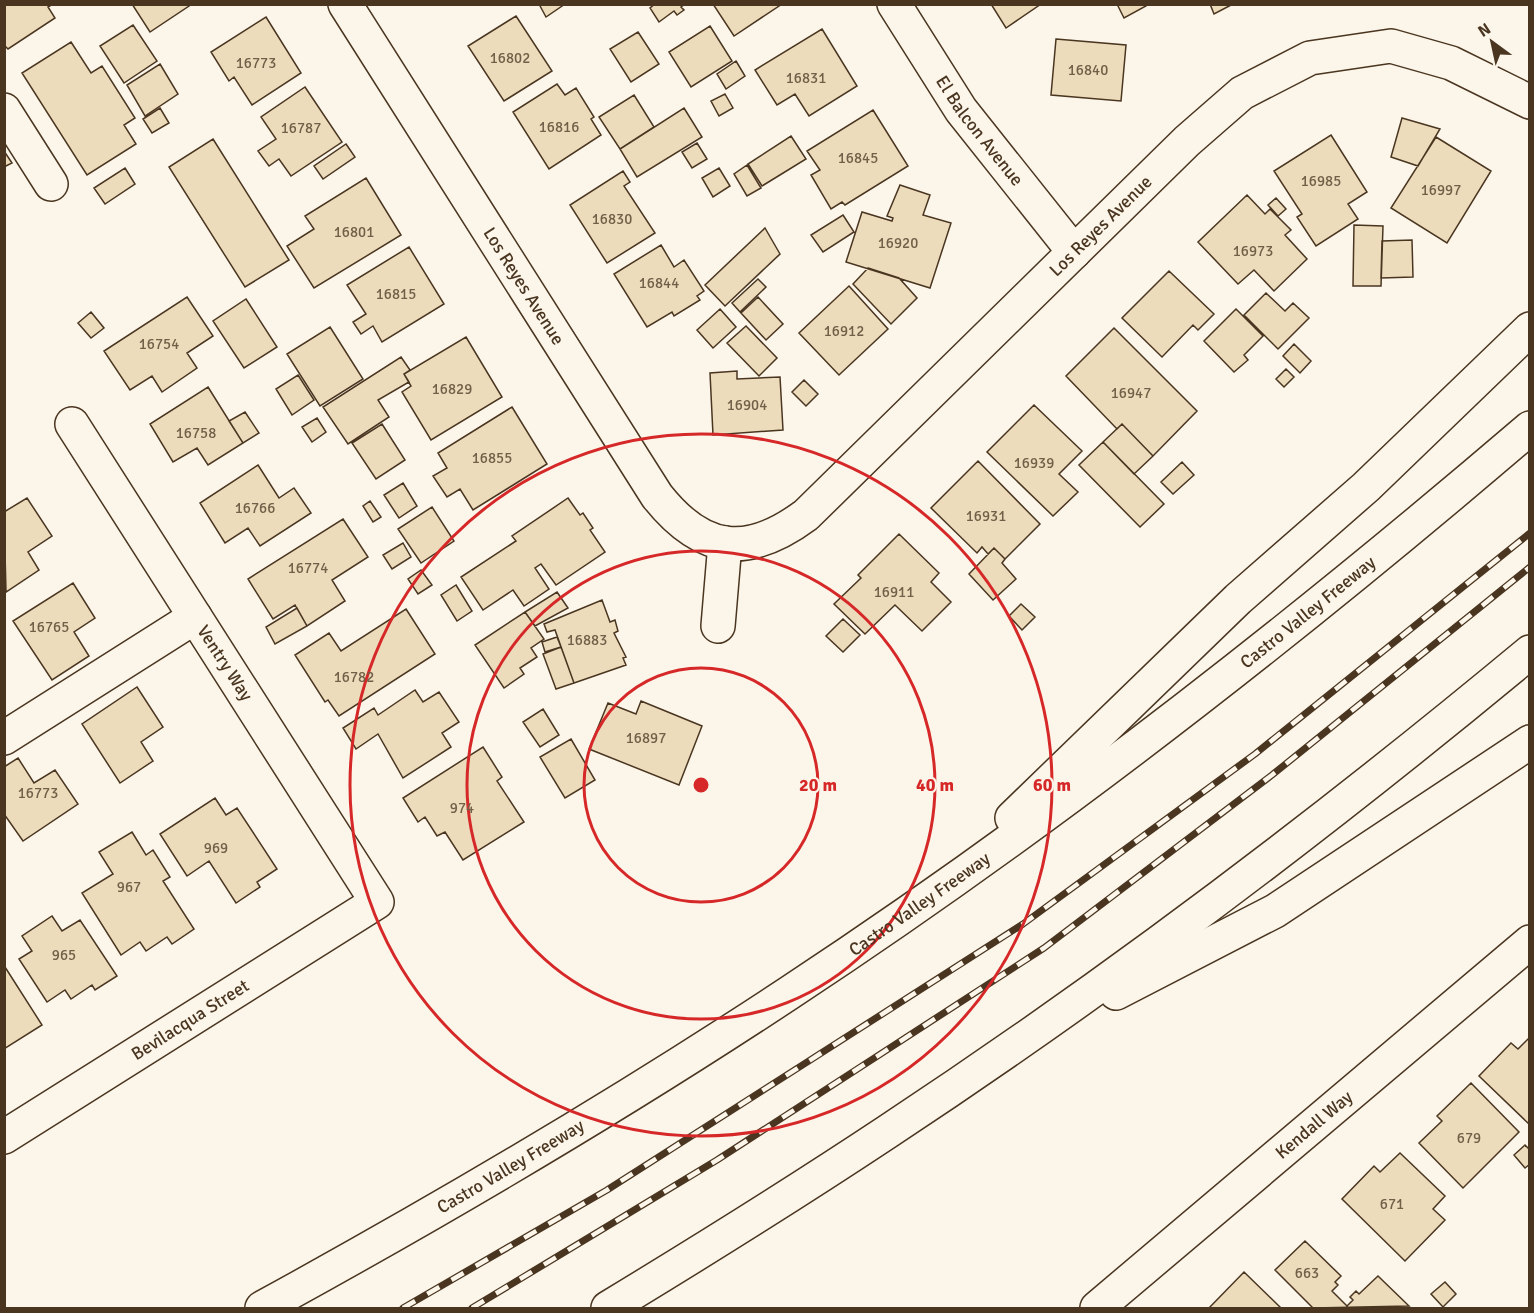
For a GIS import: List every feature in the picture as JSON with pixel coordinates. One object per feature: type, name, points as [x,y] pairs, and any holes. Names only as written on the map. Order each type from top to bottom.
[{"type":"main road","name":"Los Reyes Avenue","points":[[345,4],[657,496],[669,512],[687,526],[706,537],[725,543],[745,544],[766,540],[806,515],[1187,141],[1242,93],[1310,58],[1391,46],[1451,63],[1530,102]]},
{"type":"main road","name":"El Balcon Avenue","points":[[894,4],[961,110],[1074,252]]},
{"type":"main road","points":[[4,111],[51,184]]},
{"type":"main road","points":[[929,897],[1238,599],[1382,472],[1530,329]]},
{"type":"main road","name":"Ventry Way","points":[[72,424],[377,902]]},
{"type":"main road","name":"Castro Valley Freeway","points":[[262,1308],[511,1167],[789,993],[929,897],[1202,697],[1338,589],[1530,428]]},
{"type":"main road","points":[[718,626],[725,543]]},
{"type":"main road","points":[[4,738],[195,616]]},
{"type":"main road","points":[[608,1308],[887,1132],[1029,1036],[1170,935],[1308,830],[1530,652]]},
{"type":"main road","points":[[1029,1036],[1225,939],[1275,911],[1530,742]]},
{"type":"main road","name":"Bevilacqua Street","points":[[4,1137],[377,902]]},
{"type":"main road","name":"Kendall Way","points":[[1097,1308],[1530,942]]},
{"type":"building","points":[[4,4],[53,4],[48,7],[55,18],[8,49],[4,45]]},
{"type":"building","points":[[132,4],[192,4],[150,32]]},
{"type":"building","points":[[539,4],[565,4],[546,17]]},
{"type":"building","points":[[655,4],[685,4],[681,7],[684,10],[677,15],[674,11],[659,22],[650,8]]},
{"type":"building","points":[[713,4],[782,4],[734,36]]},
{"type":"building","points":[[991,4],[1041,4],[1006,28]]},
{"type":"building","points":[[1117,4],[1145,4],[1146,6],[1124,18]]},
{"type":"building","points":[[1210,4],[1233,4],[1214,14]]},
{"type":"building","points":[[516,16],[552,71],[504,101],[468,46]]},
{"type":"building","points":[[266,17],[301,73],[252,105],[234,77],[229,81],[211,52]]},
{"type":"building","points":[[133,25],[157,61],[124,83],[100,46]]},
{"type":"building","points":[[710,26],[732,61],[691,87],[669,52]]},
{"type":"building","points":[[822,29],[857,86],[809,116],[795,94],[777,105],[755,70]]},
{"type":"building","points":[[638,32],[659,64],[631,82],[610,49]]},
{"type":"building","points":[[1056,39],[1126,45],[1121,101],[1051,95]]},
{"type":"building","points":[[71,42],[91,73],[102,66],[135,118],[124,125],[136,144],[87,175],[22,73]]},
{"type":"building","points":[[736,61],[745,76],[726,89],[717,74]]},
{"type":"building","points":[[160,64],[178,94],[145,116],[127,85]]},
{"type":"building","points":[[557,84],[565,95],[576,88],[594,117],[591,119],[601,135],[549,169],[513,112]]},
{"type":"building","points":[[305,87],[342,142],[291,176],[279,159],[269,166],[258,151],[276,139],[261,117]]},
{"type":"building","points":[[725,94],[733,108],[719,116],[711,101]]},
{"type":"building","points":[[634,95],[654,127],[620,149],[599,117]]},
{"type":"building","points":[[160,108],[169,123],[152,133],[143,119]]},
{"type":"building","points":[[684,108],[702,137],[637,177],[620,149]]},
{"type":"building","points":[[873,110],[908,166],[845,205],[842,202],[831,209],[811,175],[820,170],[807,151]]},
{"type":"building","points":[[1402,118],[1440,129],[1418,166],[1391,157]]},
{"type":"building","points":[[1331,135],[1367,192],[1348,204],[1358,219],[1316,246],[1297,217],[1302,214],[1274,171]]},
{"type":"building","points":[[791,136],[806,159],[762,186],[748,164]]},
{"type":"building","points":[[1436,137],[1491,171],[1447,243],[1391,208]]},
{"type":"building","points":[[213,139],[289,260],[245,287],[169,167]]},
{"type":"building","points":[[697,143],[707,159],[692,168],[682,152]]},
{"type":"building","points":[[346,144],[355,157],[323,179],[314,166]]},
{"type":"building","points":[[4,151],[12,163],[4,167]]},
{"type":"building","points":[[747,165],[761,188],[747,196],[734,174]]},
{"type":"building","points":[[125,168],[135,184],[105,204],[94,188]]},
{"type":"building","points":[[719,168],[730,186],[713,197],[702,178]]},
{"type":"building","points":[[623,171],[630,182],[624,186],[655,233],[607,263],[570,205]]},
{"type":"building","points":[[366,178],[401,235],[314,288],[287,246],[314,229],[305,216]]},
{"type":"building","points":[[900,185],[930,195],[923,215],[951,223],[930,288],[846,262],[862,212],[892,221],[893,218],[887,216]]},
{"type":"building","points":[[1247,195],[1265,214],[1270,209],[1291,230],[1285,235],[1307,259],[1274,291],[1254,270],[1238,284],[1198,242]]},
{"type":"building","points":[[1276,198],[1286,209],[1278,216],[1268,205]]},
{"type":"building","points":[[843,215],[854,232],[823,252],[811,235]]},
{"type":"building","points":[[1354,225],[1383,226],[1381,286],[1353,286]]},
{"type":"building","points":[[765,228],[780,254],[725,306],[705,285]]},
{"type":"building","points":[[1412,240],[1413,277],[1381,278],[1382,241]]},
{"type":"building","points":[[661,245],[674,267],[684,260],[704,291],[697,296],[700,300],[674,316],[672,312],[647,327],[614,274]]},
{"type":"building","points":[[409,247],[444,304],[382,342],[373,326],[361,334],[353,322],[366,314],[347,285]]},
{"type":"building","points":[[868,268],[899,278],[917,298],[891,324],[853,284]]},
{"type":"building","points":[[1169,271],[1214,314],[1198,330],[1193,325],[1162,357],[1122,318]]},
{"type":"building","points":[[758,279],[766,287],[740,312],[732,303]]},
{"type":"building","points":[[849,286],[888,329],[839,375],[799,333]]},
{"type":"building","points":[[1266,293],[1285,311],[1293,303],[1309,318],[1278,349],[1244,315]]},
{"type":"building","points":[[187,297],[213,336],[187,353],[197,368],[162,392],[152,376],[130,390],[104,351]]},
{"type":"building","points":[[758,297],[783,324],[766,340],[741,313]]},
{"type":"building","points":[[246,299],[277,347],[244,368],[213,321]]},
{"type":"building","points":[[720,309],[736,327],[713,348],[697,330]]},
{"type":"building","points":[[1236,309],[1263,336],[1244,355],[1248,360],[1234,372],[1204,341]]},
{"type":"building","points":[[91,312],[104,328],[91,338],[78,323]]},
{"type":"building","points":[[746,326],[777,358],[759,376],[727,343]]},
{"type":"building","points":[[330,327],[363,379],[320,406],[287,354]]},
{"type":"building","points":[[1114,328],[1197,411],[1153,456],[1122,424],[1117,429],[1066,376]]},
{"type":"building","points":[[466,337],[502,397],[431,440],[402,392],[411,386],[404,374]]},
{"type":"building","points":[[1294,344],[1311,361],[1300,373],[1283,356]]},
{"type":"building","points":[[401,357],[410,370],[404,374],[409,382],[378,400],[389,417],[348,444],[323,407]]},
{"type":"building","points":[[1286,369],[1294,377],[1284,387],[1276,379]]},
{"type":"building","points":[[737,371],[737,379],[780,377],[783,430],[713,435],[710,373]]},
{"type":"building","points":[[298,375],[314,400],[292,415],[276,389]]},
{"type":"building","points":[[804,380],[818,394],[806,406],[792,392]]},
{"type":"building","points":[[208,387],[243,443],[208,465],[197,448],[173,462],[150,424]]},
{"type":"building","points":[[1034,405],[1082,451],[1059,474],[1078,492],[1053,516],[987,452]]},
{"type":"building","points":[[512,407],[547,464],[473,510],[460,489],[447,497],[433,476],[447,468],[438,453]]},
{"type":"building","points":[[245,412],[259,433],[243,443],[229,421]]},
{"type":"building","points":[[317,418],[326,432],[312,442],[302,427]]},
{"type":"building","points":[[382,424],[405,460],[376,479],[352,443]]},
{"type":"building","points":[[1122,424],[1153,456],[1134,474],[1103,442]]},
{"type":"building","points":[[1103,442],[1164,504],[1140,527],[1079,465]]},
{"type":"building","points":[[978,461],[1040,524],[1005,559],[994,548],[988,554],[982,547],[977,553],[931,508]]},
{"type":"building","points":[[1182,462],[1194,475],[1173,494],[1161,482]]},
{"type":"building","points":[[258,465],[279,498],[294,488],[311,513],[260,546],[248,528],[225,543],[200,503]]},
{"type":"building","points":[[403,483],[417,506],[399,518],[384,495]]},
{"type":"building","points":[[27,498],[52,536],[28,552],[39,570],[6,592],[4,512]]},
{"type":"building","points":[[568,498],[580,515],[583,513],[593,528],[590,530],[605,552],[556,585],[541,564],[535,568],[549,589],[524,606],[513,590],[483,610],[461,577],[516,541],[512,536]]},
{"type":"building","points":[[370,501],[381,517],[373,522],[363,506]]},
{"type":"building","points":[[432,507],[454,541],[421,563],[398,529]]},
{"type":"building","points":[[343,519],[368,557],[332,580],[345,601],[307,626],[295,605],[273,619],[248,579]]},
{"type":"building","points":[[899,534],[939,573],[931,582],[951,602],[922,631],[895,605],[865,634],[834,604],[861,578],[858,575]]},
{"type":"building","points":[[403,543],[411,557],[392,569],[383,555]]},
{"type":"building","points":[[994,548],[1005,559],[1002,563],[1016,579],[993,600],[969,574]]},
{"type":"building","points":[[421,570],[432,585],[418,594],[408,579]]},
{"type":"building","points":[[73,583],[95,618],[74,632],[89,656],[52,680],[13,621]]},
{"type":"building","points":[[456,585],[472,611],[457,621],[441,595]]},
{"type":"building","points":[[557,592],[568,608],[535,626],[525,612]]},
{"type":"building","points":[[602,600],[610,622],[615,620],[618,631],[614,633],[626,657],[623,658],[626,665],[574,683],[555,630],[547,632],[544,624]]},
{"type":"building","points":[[1021,604],[1035,617],[1022,630],[1009,616]]},
{"type":"building","points":[[297,608],[307,626],[275,644],[266,627]]},
{"type":"building","points":[[406,609],[435,654],[339,716],[328,700],[325,702],[295,655],[329,633],[341,651]]},
{"type":"building","points":[[525,612],[544,639],[531,648],[537,657],[520,668],[524,674],[504,688],[475,645]]},
{"type":"building","points":[[843,619],[860,635],[843,652],[826,636]]},
{"type":"building","points":[[557,637],[561,647],[545,652],[542,642]]},
{"type":"building","points":[[561,647],[574,683],[556,689],[543,654]]},
{"type":"building","points":[[137,687],[163,727],[141,742],[153,761],[120,783],[82,724]]},
{"type":"building","points":[[415,690],[423,702],[439,692],[459,722],[442,733],[451,747],[403,778],[378,734],[356,749],[343,728],[374,708],[378,715]]},
{"type":"building","points":[[641,701],[702,726],[679,785],[589,749],[608,703],[636,714]]},
{"type":"building","points":[[543,709],[559,735],[540,747],[523,722]]},
{"type":"building","points":[[571,739],[595,780],[565,798],[540,757]]},
{"type":"building","points":[[483,747],[502,777],[497,781],[524,822],[463,860],[445,832],[437,836],[425,817],[418,822],[403,798]]},
{"type":"building","points":[[18,758],[34,783],[55,770],[78,804],[23,841],[4,814],[4,767]]},
{"type":"building","points":[[215,798],[226,815],[237,808],[277,869],[257,882],[260,887],[236,903],[209,861],[187,876],[160,834]]},
{"type":"building","points":[[132,832],[146,855],[153,850],[170,877],[163,881],[194,929],[172,944],[167,937],[146,951],[140,942],[121,955],[82,893],[113,874],[99,852]]},
{"type":"building","points":[[52,916],[62,931],[80,920],[117,976],[95,990],[92,985],[71,999],[65,990],[47,1002],[19,959],[32,951],[22,936]]},
{"type":"building","points":[[4,968],[42,1025],[4,1049]]},
{"type":"building","points":[[1530,1037],[1530,1125],[1479,1076],[1511,1043],[1518,1049]]},
{"type":"building","points":[[1471,1083],[1519,1132],[1463,1188],[1419,1143],[1442,1121],[1437,1116]]},
{"type":"building","points":[[1525,1145],[1530,1150],[1530,1164],[1525,1168],[1514,1155]]},
{"type":"building","points":[[1400,1153],[1445,1196],[1433,1209],[1445,1220],[1405,1261],[1342,1199],[1374,1166],[1380,1172]]},
{"type":"building","points":[[1305,1241],[1341,1276],[1335,1282],[1338,1285],[1332,1291],[1347,1306],[1353,1300],[1350,1297],[1356,1291],[1359,1294],[1378,1276],[1409,1306],[1313,1308],[1275,1270]]},
{"type":"building","points":[[1244,1272],[1281,1308],[1209,1308]]},
{"type":"building","points":[[1445,1282],[1456,1294],[1443,1307],[1431,1294]]},
{"type":"railway","points":[[403,1308],[607,1190],[1023,924],[1255,754],[1530,533]]},
{"type":"railway","points":[[472,1308],[717,1160],[1044,948],[1272,775],[1530,567]]}]
